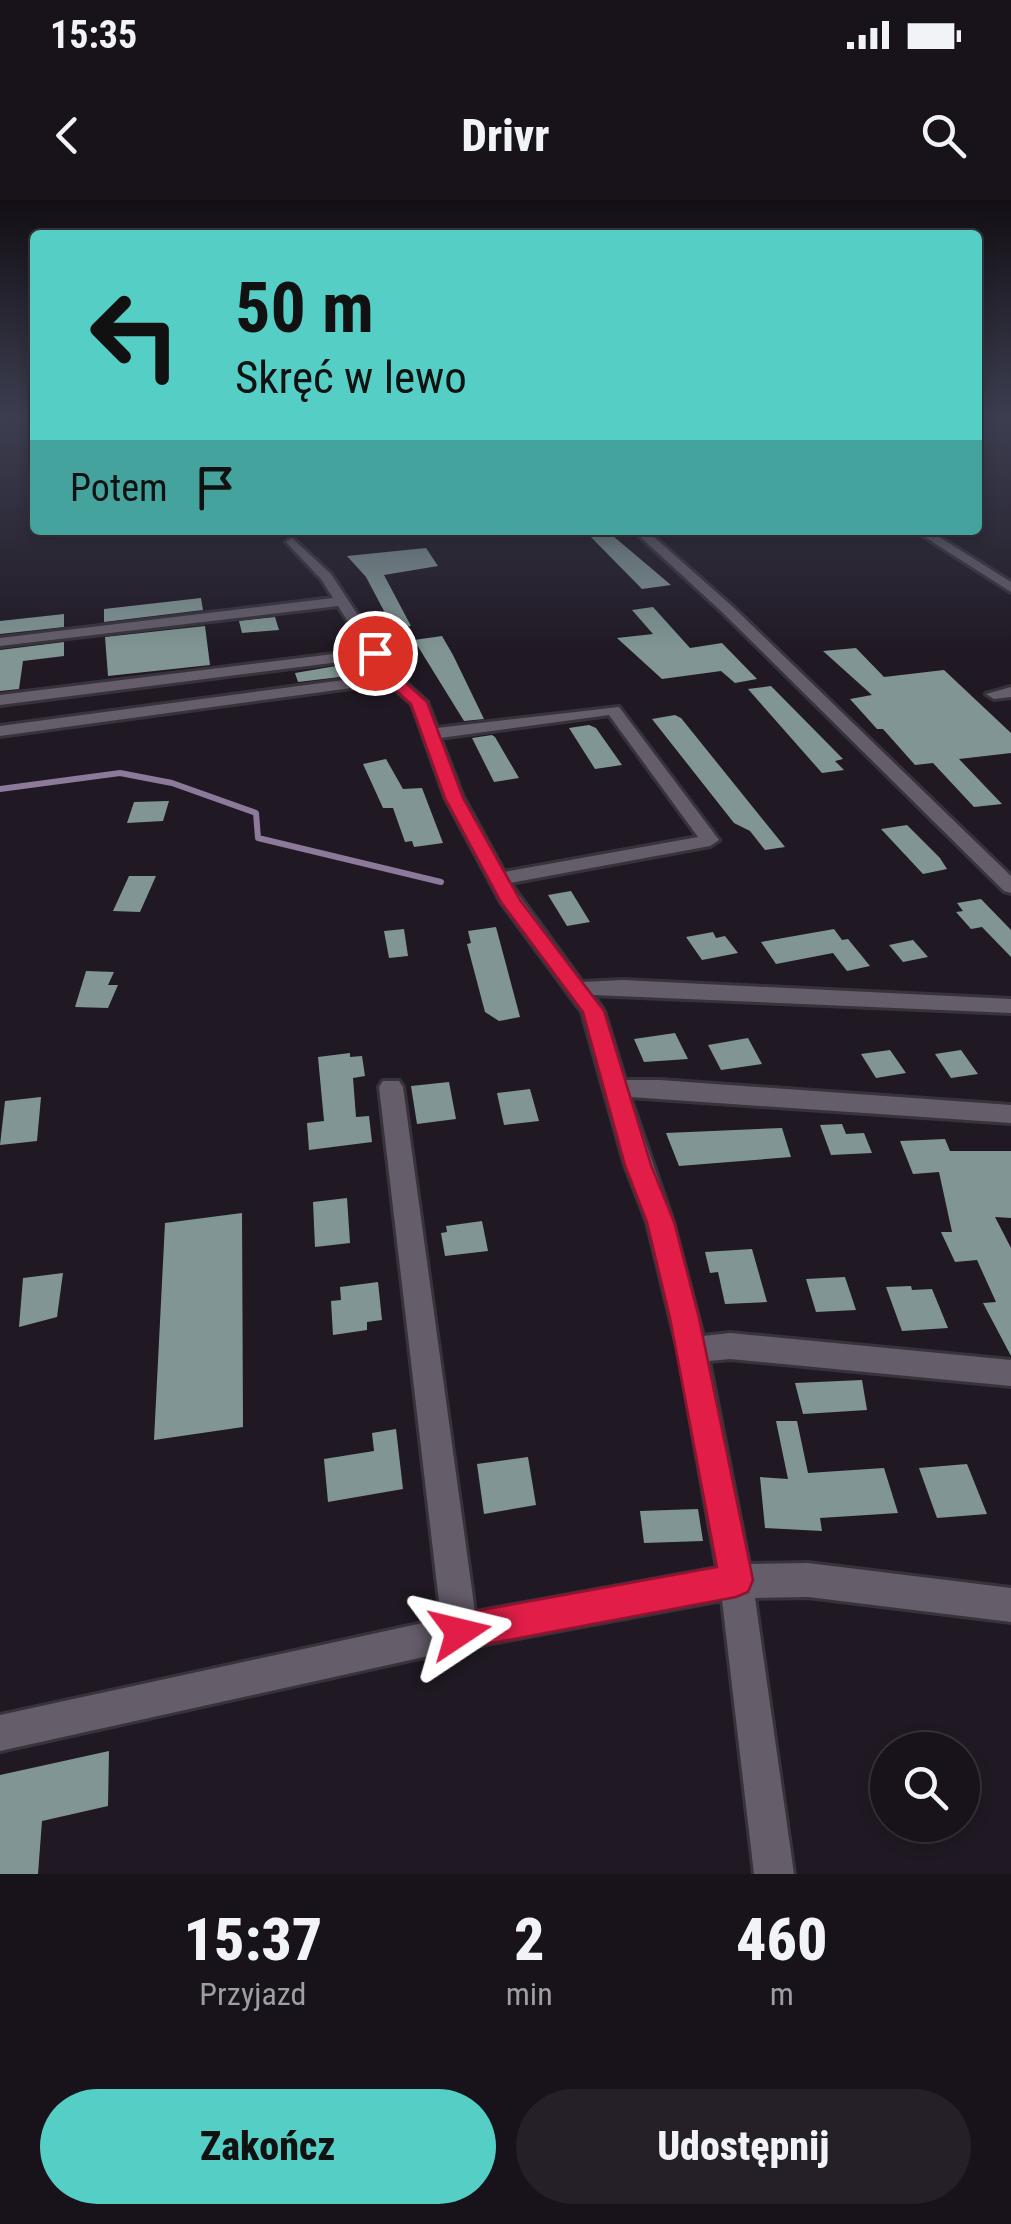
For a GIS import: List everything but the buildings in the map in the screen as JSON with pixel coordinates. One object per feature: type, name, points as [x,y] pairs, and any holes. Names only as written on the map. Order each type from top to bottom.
[{"type":"street","points":[[646,535],[727,609],[1011,887]]},
{"type":"street","points":[[928,535],[1011,588]]},
{"type":"street","points":[[292,542],[342,601],[391,678],[419,702],[454,798],[538,940],[581,989],[593,1011],[660,1222],[692,1350],[736,1580],[774,1874]]},
{"type":"street","points":[[0,642],[342,601]]},
{"type":"street","points":[[0,700],[375,653]]},
{"type":"street","points":[[0,730],[391,678]]},
{"type":"street","points":[[432,734],[613,710],[710,840],[500,879]]},
{"type":"street","points":[[581,989],[623,987],[1011,1006]]},
{"type":"street","points":[[392,1087],[460,1632]]},
{"type":"street","points":[[615,1089],[660,1088],[1011,1114]]},
{"type":"street","points":[[692,1350],[730,1346],[1011,1373]]},
{"type":"street","points":[[0,1733],[460,1632],[736,1580],[808,1580],[1011,1606]]},
{"type":"waterway","points":[[0,789],[120,773],[172,783],[256,813],[258,838],[441,882]]},
{"type":"route","points":[[375,653],[391,678],[419,702],[454,798],[511,902],[581,989],[593,1011],[638,1165],[660,1222],[692,1350],[736,1580],[460,1632]]}]
